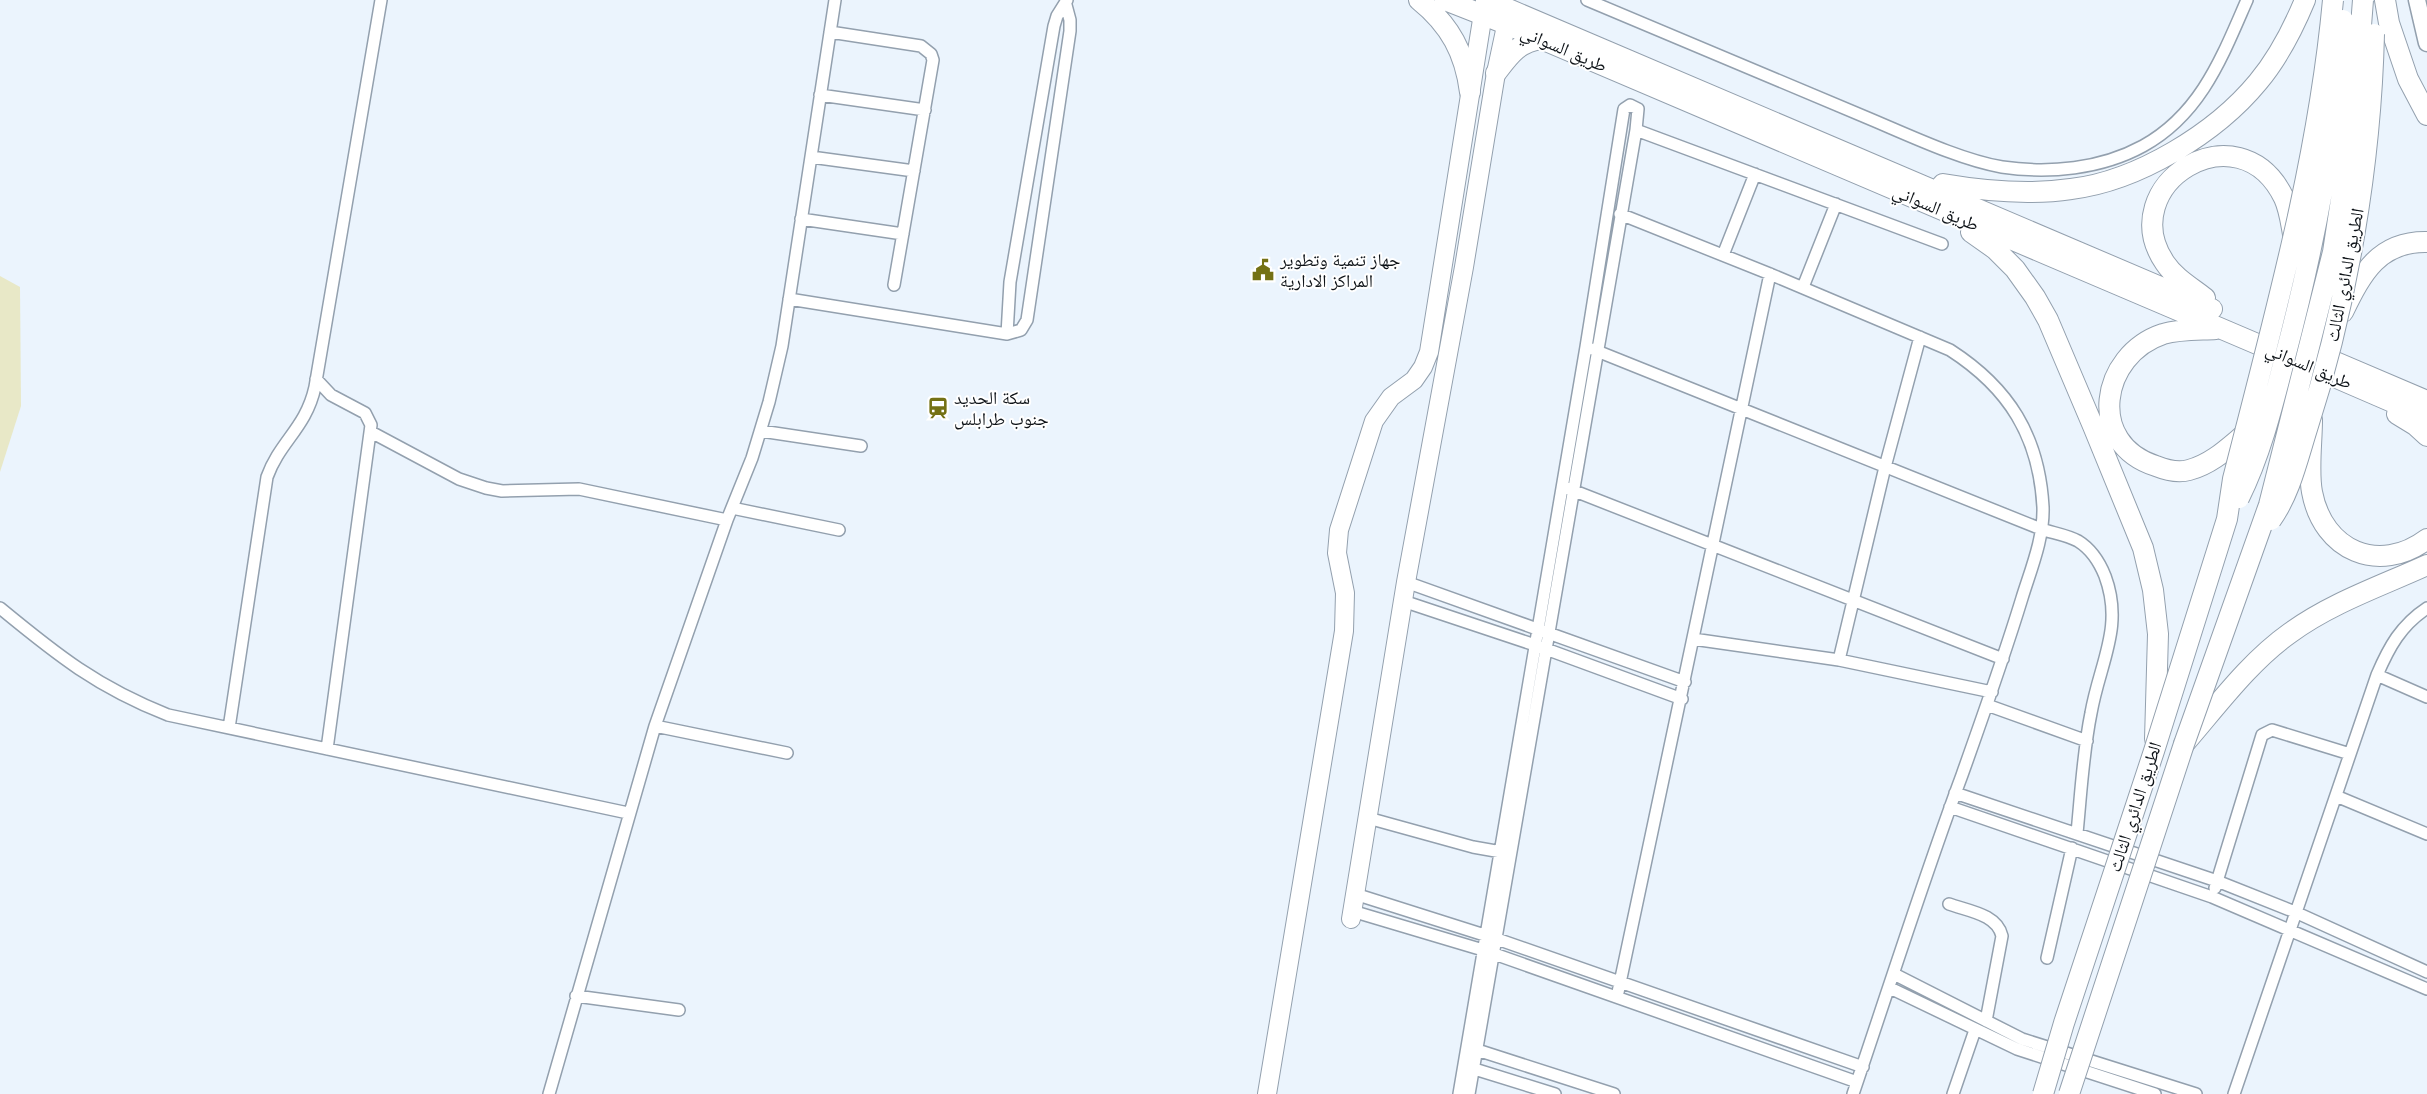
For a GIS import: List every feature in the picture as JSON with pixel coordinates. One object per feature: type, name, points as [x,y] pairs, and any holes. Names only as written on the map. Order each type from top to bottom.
[{"type":"highway","points":[[1419,0],[1442,21],[1454,38],[1463,56],[1470,92]]},
{"type":"highway","name":"طريق السواني","points":[[1445,0],[1485,5],[1510,11],[1912,189],[2225,322],[2427,401]]},
{"type":"highway","points":[[1912,189],[2071,189],[2113,180],[2155,161],[2186,144],[2242,100],[2278,54],[2304,0]]},
{"type":"highway","name":"الطريق الدائري الثالث","points":[[2043,1094],[2064,1023],[2154,751],[2227,519],[2233,479],[2294,239],[2311,149],[2333,0]]},
{"type":"highway","name":"الطريق الدائري الثالث","points":[[2227,519],[2247,480],[2262,435],[2280,377],[2305,275],[2325,174],[2338,91],[2344,0]]},
{"type":"highway","name":"الطريق الدائري الثالث","points":[[2069,1094],[2184,744],[2259,536],[2292,418],[2333,252],[2354,115],[2364,0]]},
{"type":"highway","name":"الطريق الدائري الثالث","points":[[2259,536],[2284,499],[2312,412],[2337,324],[2361,191],[2374,46],[2373,0]]},
{"type":"highway","points":[[2385,0],[2389,23],[2408,79],[2427,115]]},
{"type":"highway","name":"طريق السواني","points":[[1510,11],[1541,40],[1912,189]]},
{"type":"highway","points":[[1496,73],[1515,48],[1523,43],[1541,40]]},
{"type":"highway","points":[[2225,322],[2165,263],[2157,247],[2154,230],[2154,212],[2160,195],[2169,180],[2182,168],[2198,160],[2224,156],[2250,162],[2265,171],[2275,184],[2287,208],[2294,239]]},
{"type":"highway","points":[[1912,189],[1995,249],[2015,269],[2048,320],[2105,454],[2147,562],[2156,610],[2157,672],[2154,751]]},
{"type":"highway","points":[[2337,324],[2359,279],[2370,265],[2396,246],[2413,242],[2427,242]]},
{"type":"highway","points":[[2225,322],[2164,334],[2147,342],[2135,351],[2118,370],[2111,386],[2109,403],[2111,423],[2119,440],[2131,454],[2148,464],[2177,471],[2187,470],[2211,460],[2246,433]]},
{"type":"highway","name":"طريق السواني","points":[[2225,322],[2333,376],[2427,417]]},
{"type":"highway","points":[[2333,376],[2415,425],[2427,436]]},
{"type":"highway","points":[[2390,385],[2427,384]]},
{"type":"highway","points":[[2312,412],[2311,491],[2321,517],[2336,539],[2360,554],[2381,556],[2402,552],[2427,539]]},
{"type":"highway","points":[[2184,744],[2266,653],[2289,633],[2332,608],[2427,565]]},
{"type":"highway","points":[[2032,1094],[2064,1023]]},
{"type":"main road","points":[[1267,1094],[1344,631],[1345,593],[1337,553],[1339,530],[1374,421],[1391,397],[1414,380],[1426,360],[1444,262],[1485,5]]},
{"type":"main road","points":[[1353,908],[1406,582],[1464,267],[1496,73],[1510,11]]},
{"type":"main road","points":[[1444,262],[1464,267]]},
{"type":"street","points":[[229,728],[267,477],[276,457],[304,420],[313,398],[381,0]]},
{"type":"street","points":[[549,1094],[654,726],[727,520],[761,431],[776,374],[835,0]]},
{"type":"street","points":[[1587,0],[1938,147],[2000,166],[2047,170],[2079,166],[2112,158],[2143,146],[2170,126],[2193,104],[2211,80],[2247,0]]},
{"type":"street","points":[[2417,0],[2427,44]]},
{"type":"street","points":[[1006,334],[1010,282],[1054,26],[1057,16],[1066,2]]},
{"type":"street","points":[[789,298],[1006,334],[1021,330],[1027,320],[1070,31],[1070,20],[1066,2]]},
{"type":"street","points":[[830,32],[921,46],[927,50],[933,60],[894,285]]},
{"type":"street","points":[[820,95],[925,110]]},
{"type":"street","points":[[1470,1094],[1469,1067],[1472,1048],[1592,349],[1636,130],[1638,109],[1635,106],[1627,105],[1624,108],[1592,349]]},
{"type":"street","points":[[1636,130],[1942,244]]},
{"type":"street","points":[[811,157],[914,171]]},
{"type":"street","points":[[1723,255],[1755,174]]},
{"type":"street","points":[[1802,287],[1836,204]]},
{"type":"street","points":[[1620,214],[1802,287],[1950,350],[1974,366],[1993,383],[2011,406],[2026,430],[2036,457],[2043,510],[2041,529],[2003,659],[1950,807],[1853,1094]]},
{"type":"street","points":[[801,219],[903,234]]},
{"type":"street","points":[[1617,998],[1682,698],[1770,274]]},
{"type":"street","points":[[1839,660],[1920,336]]},
{"type":"street","points":[[1592,349],[2041,529],[2076,540],[2088,548],[2097,559],[2111,594],[2114,615],[2112,630],[2095,693],[2087,741],[2077,834]]},
{"type":"street","points":[[316,379],[331,395],[365,413],[371,425],[327,749]]},
{"type":"street","points":[[761,431],[861,446]]},
{"type":"street","points":[[371,432],[459,479],[486,488],[502,491],[579,489],[727,520]]},
{"type":"street","points":[[1568,488],[2003,659]]},
{"type":"street","points":[[732,508],[839,530]]},
{"type":"street","points":[[1406,582],[1685,682]]},
{"type":"street","points":[[1403,601],[1540,646],[1682,698]]},
{"type":"street","points":[[0,608],[58,656],[122,695],[168,715],[628,814]]},
{"type":"street","points":[[2234,1094],[2377,675],[2396,636],[2412,619],[2427,608]]},
{"type":"street","points":[[1693,639],[1839,660],[1992,692]]},
{"type":"street","points":[[2377,675],[2427,697]]},
{"type":"street","points":[[1987,706],[2087,741]]},
{"type":"street","points":[[654,726],[788,753]]},
{"type":"street","points":[[2212,897],[2262,735],[2272,730],[2350,754]]},
{"type":"street","points":[[1955,793],[2217,881],[2295,912],[2427,972]]},
{"type":"street","points":[[2336,796],[2427,834]]},
{"type":"street","points":[[1950,807],[2212,897],[2427,989]]},
{"type":"street","points":[[1368,818],[1506,853]]},
{"type":"street","points":[[2047,958],[2072,848]]},
{"type":"street","points":[[1949,904],[1989,918],[2000,929],[2002,936],[1986,1022]]},
{"type":"street","points":[[1353,908],[1491,937],[1863,1067]]},
{"type":"street","points":[[1353,908],[1489,952],[1857,1082]]},
{"type":"street","points":[[1894,974],[2022,1039],[2196,1094]]},
{"type":"street","points":[[1890,988],[2017,1049],[2155,1094]]},
{"type":"street","points":[[576,996],[679,1010]]},
{"type":"street","points":[[1953,1094],[1975,1030]]},
{"type":"street","points":[[1472,1048],[1614,1094]]},
{"type":"street","points":[[1459,1094],[1469,1067]]},
{"type":"street","points":[[1469,1067],[1556,1094]]},
{"type":"street","points":[[2120,1094],[2128,1085],[2132,1074]]},
{"type":"green space","points":[[0,276],[20,287],[21,406],[0,472]]},
{"type":"place","name":"جهاز تنمية وتطوير المراكز الادارية","points":[[1263,270]]},
{"type":"place","name":"سكة الحديد جنوب طرابلس","points":[[938,408]]}]
